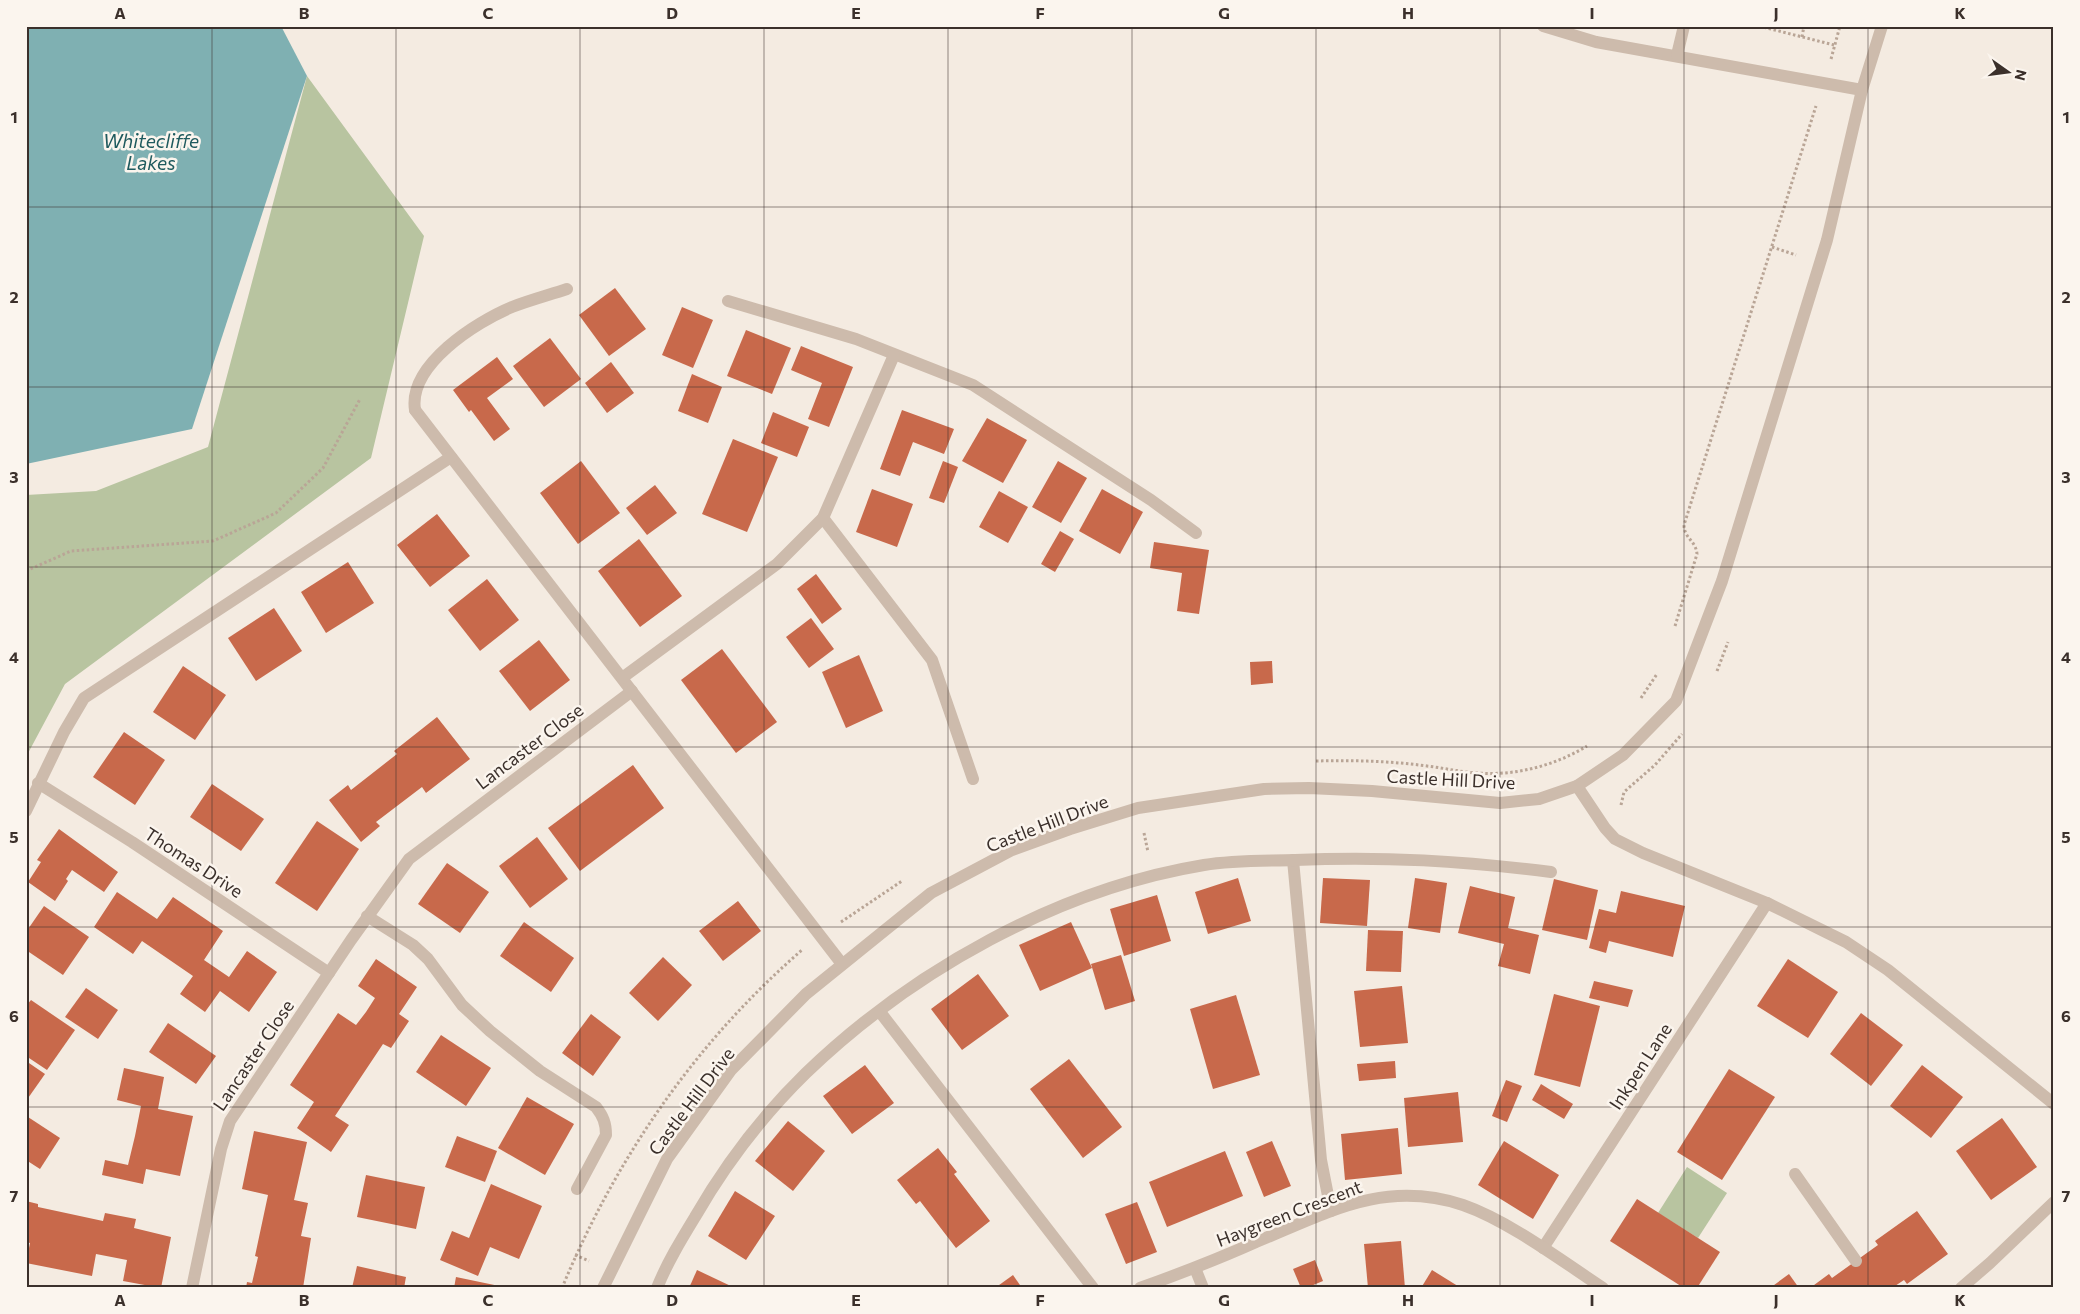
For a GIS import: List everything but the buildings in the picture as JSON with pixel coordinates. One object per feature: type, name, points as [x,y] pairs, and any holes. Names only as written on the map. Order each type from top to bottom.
[{"type":"street","points":[[1543,26],[1596,42],[1862,90]]},
{"type":"street","points":[[1677,56],[1684,26]]},
{"type":"street","name":"Castle Hill Drive","points":[[603,1288],[666,1159],[731,1070],[806,994],[931,893],[1012,850],[1070,829],[1138,808],[1264,789],[1309,788],[1449,797],[1500,803],[1539,799],[1577,786],[1623,755],[1676,701],[1722,581],[1820,263],[1862,90],[1882,26]]},
{"type":"street","points":[[567,289],[511,308],[466,333],[435,359],[416,389],[413,399],[415,410],[842,964]]},
{"type":"street","points":[[728,301],[856,339],[973,385],[1152,500],[1196,533]]},
{"type":"street","points":[[622,678],[777,564],[823,518],[894,355]]},
{"type":"street","points":[[26,811],[64,732],[84,698],[451,457]]},
{"type":"street","points":[[823,518],[932,660],[974,779]]},
{"type":"street","name":"Lancaster Close","points":[[192,1288],[227,1126],[367,916],[409,859],[632,691]]},
{"type":"street","name":"Thomas Drive","points":[[38,783],[132,842],[329,973]]},
{"type":"street","points":[[1577,786],[1605,828],[1621,843],[1767,903],[1846,942],[1869,957],[2054,1104]]},
{"type":"street","points":[[657,1288],[675,1251],[707,1196],[764,1120],[805,1074],[849,1035],[933,974],[986,942],[1030,920],[1117,887],[1160,874],[1204,865],[1246,860],[1345,857],[1403,858],[1477,863],[1551,872]]},
{"type":"street","points":[[1293,860],[1321,1160],[1331,1211]]},
{"type":"street","name":"Inkpen Lane","points":[[1543,1248],[1767,903]]},
{"type":"street","points":[[367,916],[413,945],[428,959],[462,1005],[490,1031],[540,1072],[596,1107],[603,1116],[606,1125],[606,1135],[577,1189]]},
{"type":"street","points":[[880,1012],[1093,1288]]},
{"type":"street","points":[[1795,1174],[1856,1261]]},
{"type":"street","name":"Haygreen Crescent","points":[[1140,1288],[1195,1268],[1348,1204],[1385,1196],[1434,1198],[1464,1206],[1484,1214],[1543,1248],[1603,1288]]},
{"type":"street","points":[[1961,1288],[2054,1202]]},
{"type":"street","points":[[1195,1268],[1203,1288]]},
{"type":"path","points":[[1759,26],[1834,45]]},
{"type":"path","points":[[1802,37],[1804,26]]},
{"type":"path","points":[[1674,628],[1697,554],[1696,546],[1684,533],[1684,525],[1825,83],[1840,26]]},
{"type":"path","points":[[26,572],[71,551],[213,541],[276,513],[323,468],[360,399]]},
{"type":"path","points":[[1640,700],[1659,671]]},
{"type":"path","points":[[1313,761],[1382,762],[1476,773],[1503,773],[1536,768],[1562,759],[1590,744]]},
{"type":"path","points":[[562,1288],[601,1203],[638,1138],[673,1088],[707,1045],[781,968],[807,945],[903,880]]},
{"type":"green space","points":[[307,76],[424,236],[371,458],[65,684],[26,757],[26,495],[96,491],[208,447]]},
{"type":"green space","points":[[1687,1167],[1727,1193],[1698,1238],[1658,1213]]},
{"type":"water","name":"Whitecliffe Lakes","points":[[26,26],[281,26],[307,76],[192,429],[26,464]]}]
